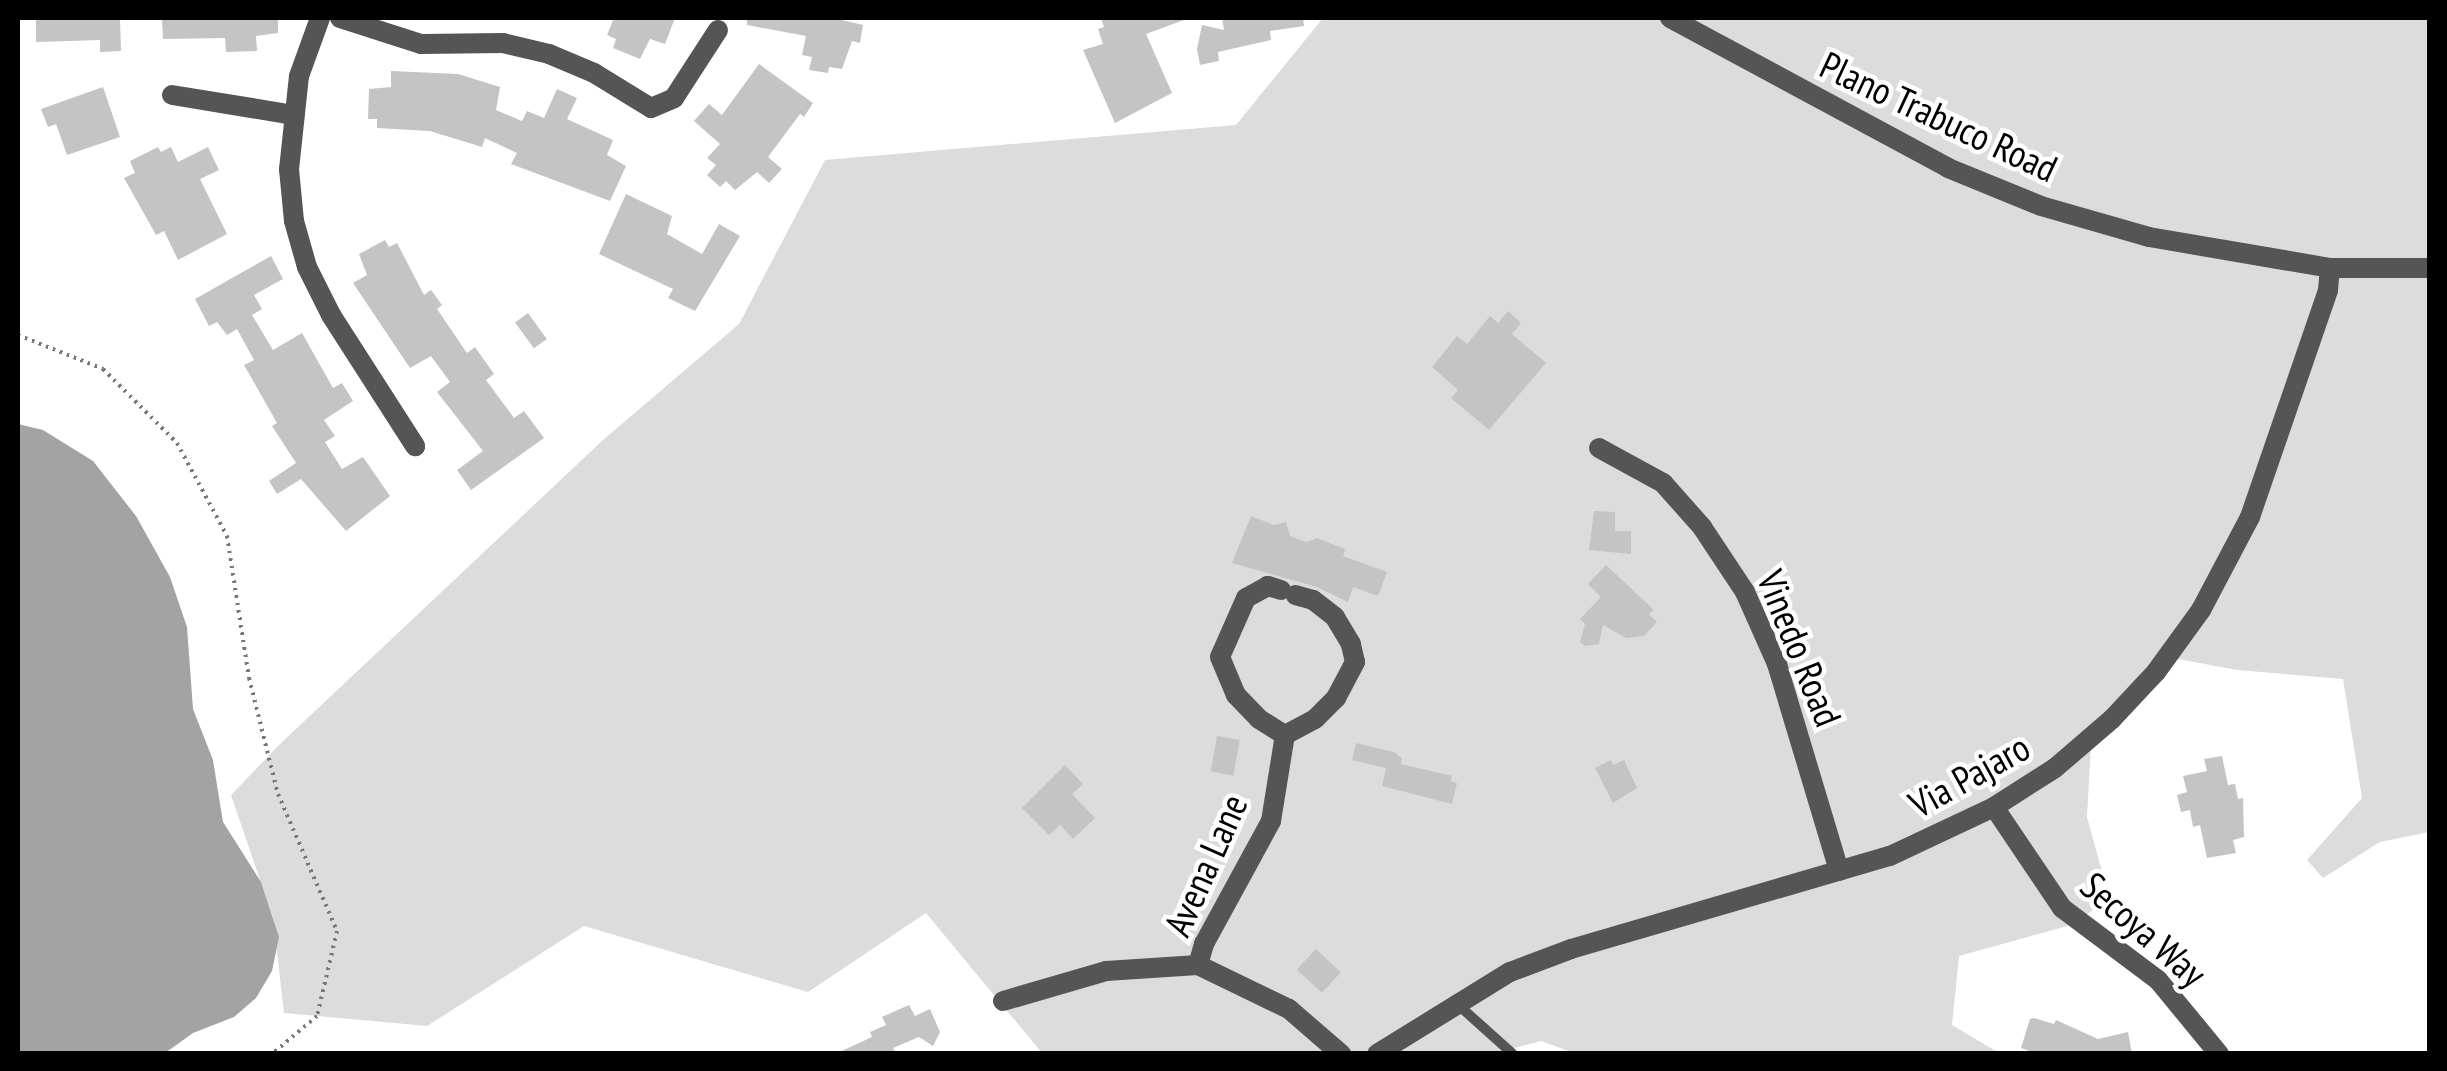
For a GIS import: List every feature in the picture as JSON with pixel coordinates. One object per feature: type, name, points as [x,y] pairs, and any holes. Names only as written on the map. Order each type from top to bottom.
[{"type":"street","points":[[320,18],[300,76],[294,115],[289,169],[294,221],[307,266],[331,315],[415,446]]},
{"type":"street","points":[[340,18],[421,44],[503,43],[550,54],[594,72],[651,108],[674,98],[718,30]]},
{"type":"street","name":"Plano Trabuco Road","points":[[1670,18],[1948,168],[2041,206],[2149,238],[2330,268],[2430,268]]},
{"type":"street","points":[[172,95],[294,115]]},
{"type":"street","name":"Via Pajaro","points":[[1378,1054],[1510,972],[1571,950],[1890,856],[1994,807],[2055,768],[2112,719],[2156,672],[2201,610],[2250,517],[2328,290],[2330,268]]},
{"type":"street","name":"Vinedo Road","points":[[1599,448],[1663,483],[1702,527],[1746,592],[1782,681],[1839,870]]},
{"type":"street","points":[[1268,586],[1312,600],[1335,617],[1352,644],[1355,662],[1336,698],[1315,718],[1285,735],[1259,719],[1236,695],[1220,657],[1246,598],[1268,586]]},
{"type":"street","name":"Avena Lane","points":[[1198,965],[1204,944],[1271,821],[1285,735]]},
{"type":"street","name":"Secoya Way","points":[[1994,807],[2062,908],[2158,980],[2193,1016],[2219,1054]]},
{"type":"street","points":[[1003,1001],[1106,971],[1198,965],[1289,1010],[1341,1054]]},
{"type":"lane","points":[[1455,1003],[1513,1054]]},
{"type":"path","points":[[18,335],[104,369],[177,443],[227,536],[249,678],[278,794],[338,931],[318,1016],[272,1054]]},
{"type":"shaded area","points":[[1323,18],[2429,18],[2429,832],[2380,842],[2323,878],[2307,860],[2362,798],[2343,679],[2237,670],[2162,656],[2091,744],[2087,817],[2109,897],[2075,924],[1959,956],[1952,1025],[1999,1053],[1577,1054],[1541,1041],[1491,1054],[1042,1053],[926,913],[808,992],[584,926],[427,1026],[284,1013],[273,918],[231,795],[280,744],[603,440],[739,324],[825,160],[1236,125]]},
{"type":"shaded area","points":[[18,424],[43,430],[93,461],[136,516],[170,577],[187,627],[193,709],[213,760],[223,822],[261,882],[279,937],[272,971],[256,998],[234,1017],[193,1033],[165,1053],[18,1053]]},
{"type":"building","points":[[36,18],[120,18],[121,51],[100,52],[100,40],[36,42]]},
{"type":"building","points":[[162,18],[278,18],[278,33],[256,36],[257,51],[226,52],[225,38],[163,39]]},
{"type":"building","points":[[614,18],[675,18],[665,44],[650,39],[640,59],[613,48],[616,39],[607,35]]},
{"type":"building","points":[[747,18],[833,18],[863,25],[860,43],[852,41],[842,69],[829,67],[828,73],[809,70],[812,57],[802,55],[806,36],[747,25]]},
{"type":"building","points":[[1101,18],[1184,20],[1146,34],[1172,93],[1115,123],[1083,50],[1103,44],[1098,29],[1104,27]]},
{"type":"building","points":[[1222,18],[1303,18],[1304,26],[1270,31],[1271,40],[1218,52],[1219,61],[1200,65],[1197,49],[1202,25],[1224,30]]},
{"type":"building","points":[[759,64],[813,103],[768,157],[782,169],[769,183],[757,172],[735,190],[726,181],[720,187],[707,175],[716,165],[707,158],[720,144],[694,121],[709,104],[722,115]]},
{"type":"building","points":[[391,71],[458,74],[500,87],[496,110],[522,121],[527,111],[544,118],[557,89],[577,98],[567,119],[613,140],[607,155],[626,166],[610,201],[511,164],[517,153],[485,138],[482,147],[430,131],[377,128],[377,119],[368,119],[369,89],[391,87]]},
{"type":"building","points":[[103,87],[120,137],[67,155],[56,124],[48,127],[41,109]]},
{"type":"building","points":[[158,147],[161,152],[171,147],[178,162],[208,147],[219,170],[200,179],[227,234],[178,260],[164,231],[156,235],[124,178],[135,173],[130,161]]},
{"type":"building","points":[[626,194],[672,216],[667,234],[702,254],[719,224],[740,236],[695,311],[668,298],[673,289],[599,254]]},
{"type":"building","points":[[385,240],[389,247],[397,243],[424,295],[431,290],[442,305],[437,309],[467,353],[475,347],[494,374],[486,380],[514,418],[524,411],[544,438],[471,490],[457,470],[483,451],[437,392],[450,382],[431,356],[410,368],[353,283],[367,275],[359,254]]},
{"type":"building","points":[[271,256],[283,279],[254,295],[262,309],[252,315],[273,350],[302,333],[333,388],[342,383],[353,401],[324,420],[335,436],[325,442],[342,469],[363,457],[390,496],[346,531],[301,479],[277,494],[269,481],[296,463],[272,426],[277,423],[244,365],[254,360],[237,329],[227,335],[217,322],[209,326],[195,299]]},
{"type":"building","points":[[1508,311],[1521,323],[1512,334],[1546,363],[1489,430],[1451,398],[1458,390],[1432,367],[1457,336],[1467,344],[1490,316],[1498,323]]},
{"type":"building","points":[[528,313],[547,339],[534,348],[515,322]]},
{"type":"building","points":[[1594,511],[1615,512],[1615,531],[1631,531],[1631,554],[1589,550]]},
{"type":"building","points":[[1251,516],[1274,525],[1286,522],[1290,536],[1306,542],[1317,538],[1345,549],[1343,556],[1387,572],[1378,596],[1353,587],[1348,602],[1317,587],[1232,563]]},
{"type":"building","points":[[1606,565],[1654,610],[1649,614],[1657,622],[1644,636],[1626,638],[1603,625],[1599,644],[1585,646],[1580,642],[1585,624],[1580,619],[1601,597],[1588,584]]},
{"type":"building","points":[[1217,736],[1240,740],[1233,775],[1211,771]]},
{"type":"building","points":[[1356,743],[1394,752],[1402,758],[1401,764],[1452,776],[1451,781],[1457,783],[1452,804],[1382,786],[1386,768],[1352,760]]},
{"type":"building","points":[[2222,756],[2228,785],[2235,784],[2238,799],[2243,798],[2244,837],[2233,840],[2236,853],[2207,858],[2200,825],[2193,827],[2190,810],[2181,812],[2177,795],[2187,792],[2183,776],[2207,771],[2204,759]]},
{"type":"building","points":[[1611,760],[1613,765],[1624,760],[1637,788],[1613,803],[1595,768]]},
{"type":"building","points":[[1065,765],[1083,784],[1072,794],[1095,818],[1073,839],[1060,825],[1049,835],[1022,808]]},
{"type":"building","points":[[1316,949],[1341,972],[1322,993],[1297,969]]},
{"type":"building","points":[[909,1005],[915,1016],[930,1009],[940,1032],[933,1046],[919,1037],[893,1048],[896,1054],[835,1054],[872,1037],[870,1032],[886,1025],[882,1017]]},
{"type":"building","points":[[2030,1019],[2054,1024],[2056,1020],[2098,1039],[2128,1032],[2132,1054],[2038,1054],[2021,1048]]}]
